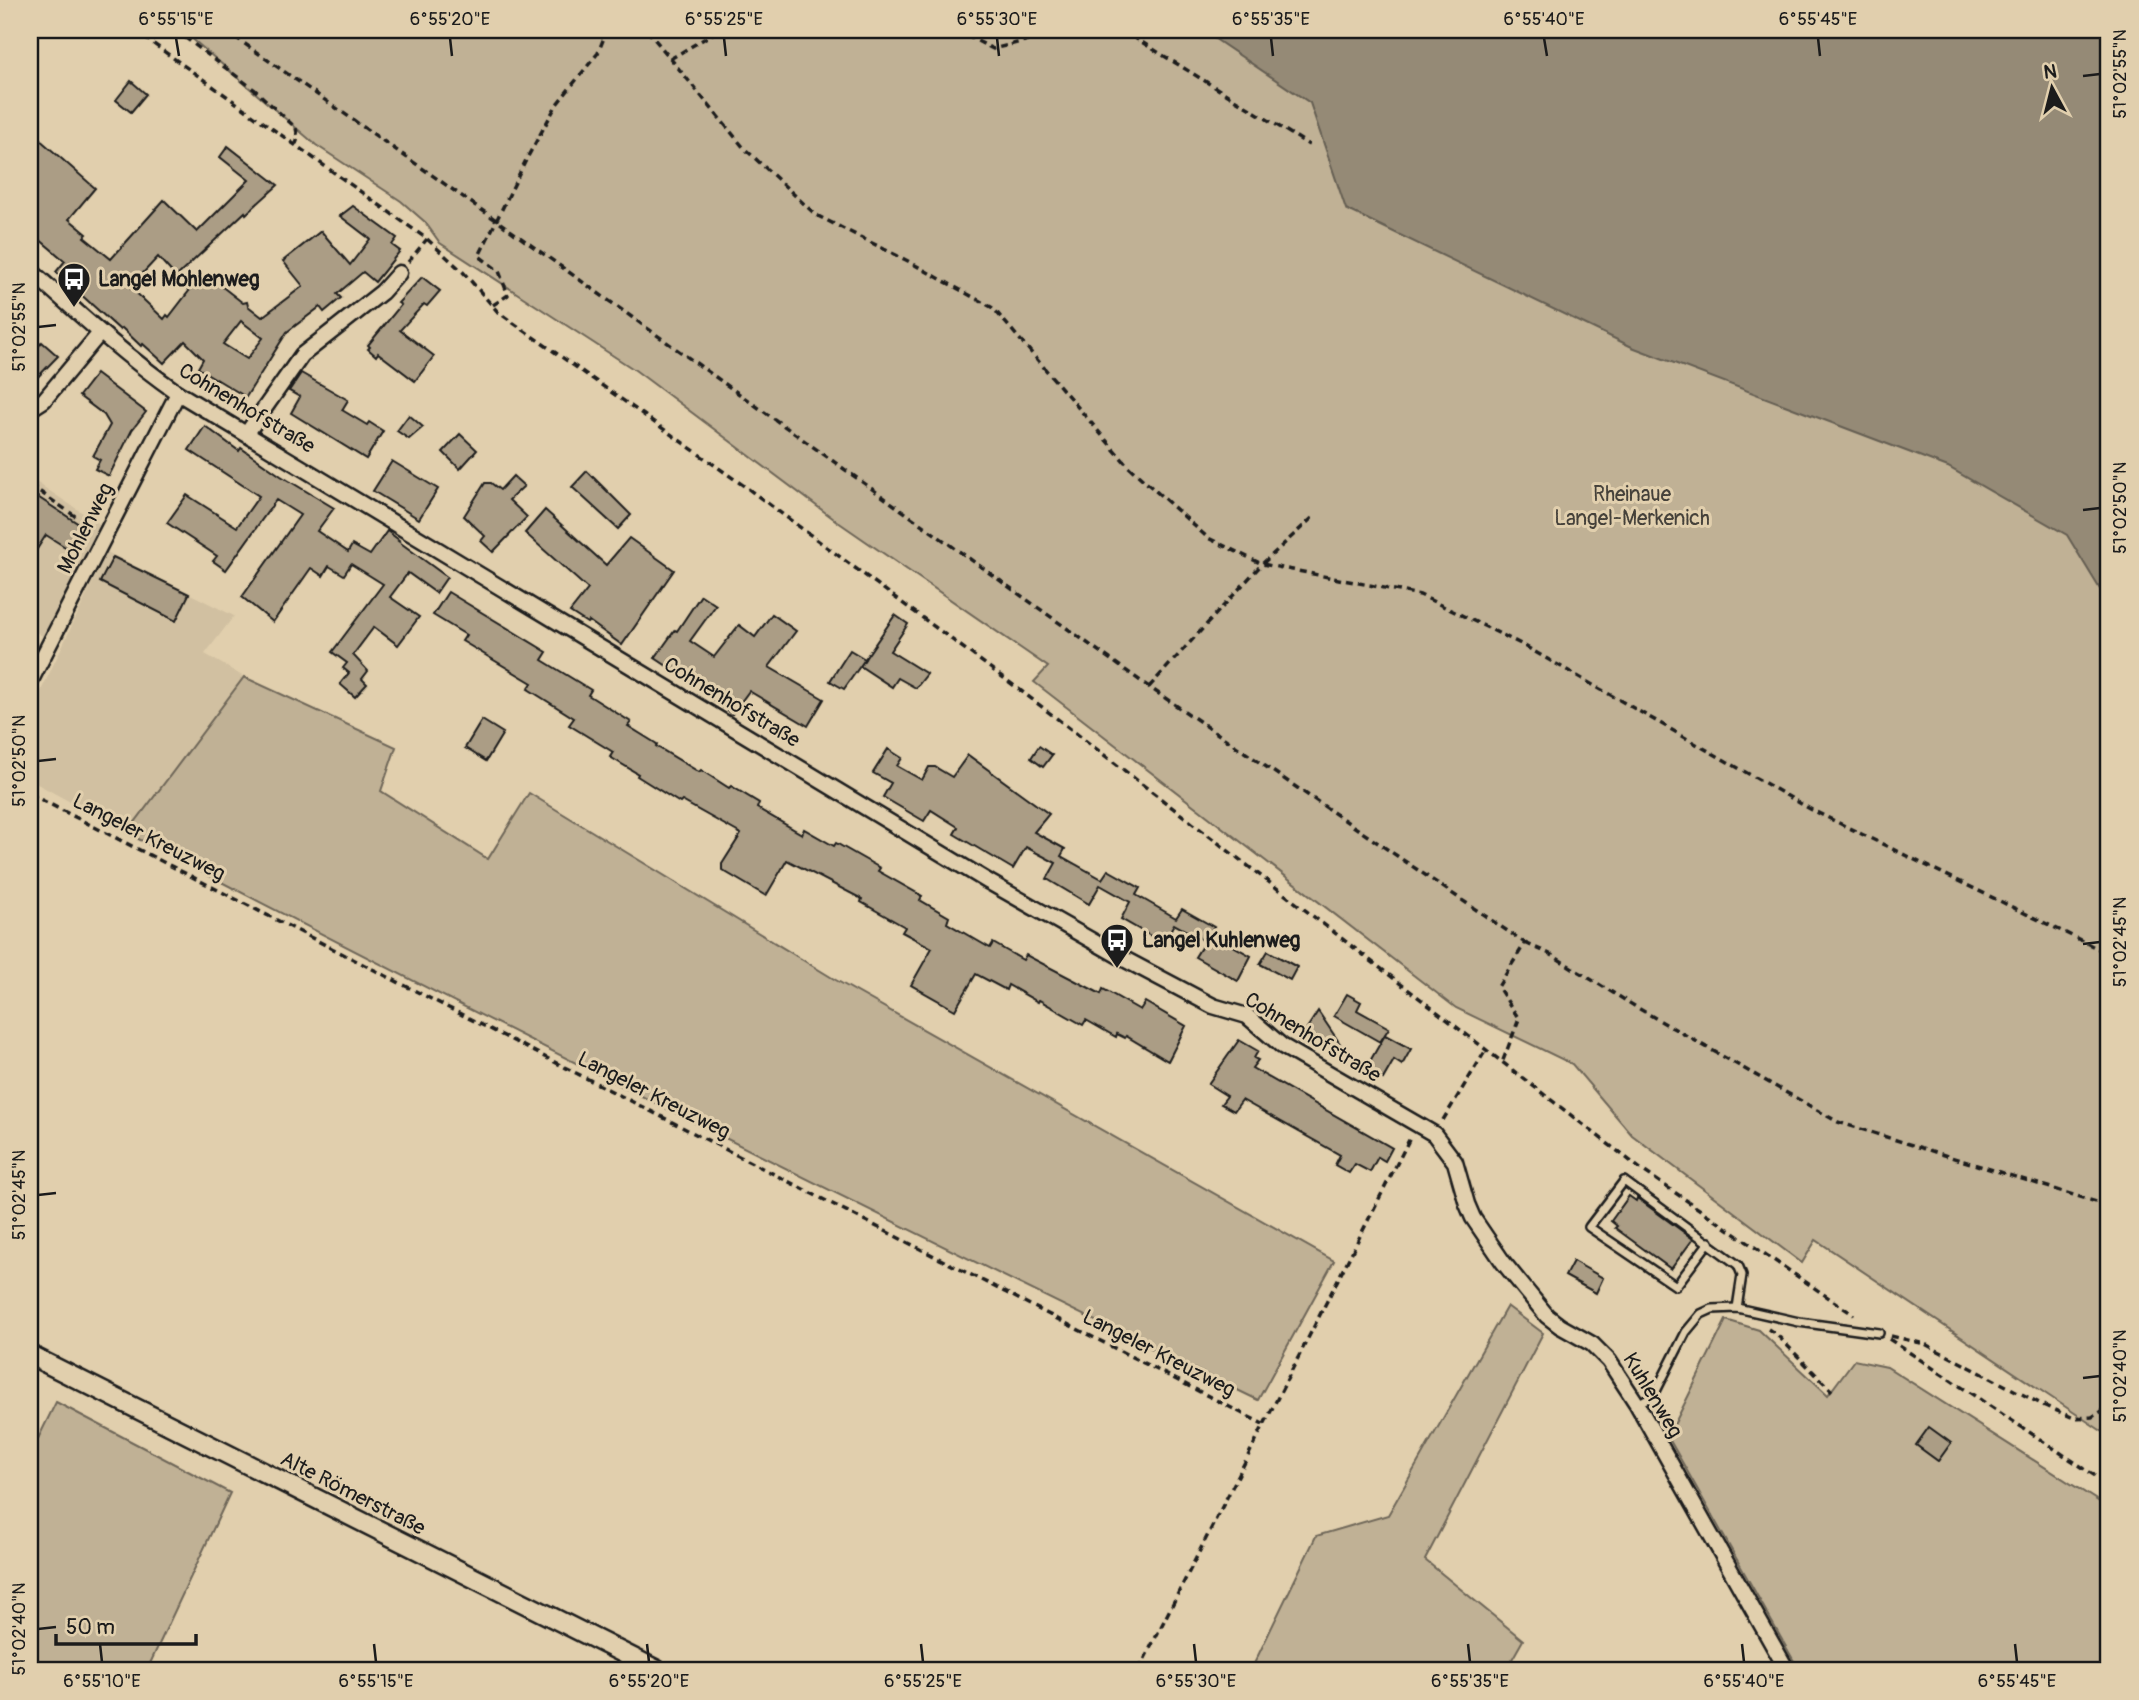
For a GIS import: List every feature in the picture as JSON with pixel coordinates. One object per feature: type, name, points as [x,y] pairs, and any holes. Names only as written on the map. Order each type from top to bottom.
[{"type":"street","name":"Cohnenhofstraße","points":[[30,270],[143,369],[178,393],[989,882],[1213,1006],[1247,1016],[1282,1046],[1434,1134]]},
{"type":"street","points":[[247,433],[302,355],[382,292],[399,273]]},
{"type":"street","points":[[30,409],[44,400],[100,333]]},
{"type":"street","name":"Mohlenweg","points":[[30,682],[178,393]]},
{"type":"street","name":"Kuhlenweg","points":[[1434,1134],[1455,1162],[1466,1204],[1473,1218],[1503,1262],[1547,1316],[1592,1344],[1609,1361],[1637,1404],[1787,1670]]},
{"type":"street","name":"Alte Römerstraße","points":[[30,1355],[657,1670]]},
{"type":"lane","points":[[1709,1242],[1676,1286],[1589,1227],[1624,1181],[1709,1242],[1738,1265],[1742,1275],[1737,1308]]},
{"type":"lane","points":[[1637,1404],[1654,1395],[1686,1332],[1701,1314],[1721,1307],[1799,1322],[1879,1333]]},
{"type":"path","points":[[134,30],[427,239],[463,272],[498,312],[747,488],[1020,690],[1642,1170],[1879,1333],[2109,1485]]},
{"type":"path","points":[[175,30],[255,90],[296,128],[296,144]]},
{"type":"path","points":[[225,30],[496,220],[1149,687],[1525,943],[1550,954],[1636,1007],[1838,1122],[2109,1206]]},
{"type":"path","points":[[492,305],[508,295],[499,271],[479,256],[557,104],[598,53],[607,30]]},
{"type":"path","points":[[647,30],[744,148],[816,215],[993,308],[1129,467],[1208,538],[1262,564],[1420,595],[1523,645],[1812,810],[2109,954]]},
{"type":"path","points":[[670,59],[719,30]]},
{"type":"path","points":[[956,30],[993,49],[1068,30]]},
{"type":"path","points":[[1122,30],[1309,145]]},
{"type":"path","points":[[399,273],[427,239]]},
{"type":"path","points":[[30,485],[105,536]]},
{"type":"path","points":[[1149,687],[1262,564],[1312,519]]},
{"type":"path","name":"Langeler Kreuzweg","points":[[30,794],[1263,1424]]},
{"type":"path","points":[[1502,1063],[1519,1019],[1498,987],[1525,943]]},
{"type":"path","points":[[1434,1134],[1486,1050]]},
{"type":"path","points":[[1139,1670],[1418,1123]]},
{"type":"path","points":[[1767,1328],[1832,1391]]},
{"type":"path","points":[[1879,1333],[1925,1344],[2045,1406],[2074,1418],[2092,1418],[2109,1407]]},
{"type":"shaded area","points":[[1202,30],[2109,30],[2109,604],[2067,535],[1948,467],[1632,347],[1346,209],[1310,103]]},
{"type":"shaded area","points":[[30,478],[101,525],[44,637],[30,628]]},
{"type":"shaded area","points":[[107,552],[234,616],[205,654],[244,677],[127,833],[30,780],[30,714]]},
{"type":"green space","name":"Rheinaue Langel-Merkenich","points":[[182,30],[2090,30],[2109,41],[2109,1436],[1816,1240],[1802,1263],[1632,1135],[1572,1064],[1456,1008],[1034,682],[1048,667],[838,522],[635,370],[440,243],[425,222],[401,201],[316,145]]},
{"type":"green space","points":[[244,677],[396,747],[381,791],[488,859],[529,793],[834,979],[1334,1261],[1258,1400],[690,1121],[127,833]]},
{"type":"green space","points":[[1507,1306],[1543,1333],[1425,1560],[1523,1640],[1506,1670],[1251,1670],[1316,1536],[1388,1515]]},
{"type":"green space","points":[[1726,1320],[1759,1330],[1828,1395],[1854,1360],[1887,1367],[2109,1508],[2109,1670],[1799,1670],[1668,1437]]},
{"type":"green space","points":[[56,1402],[230,1493],[147,1670],[30,1670],[30,1455]]},
{"type":"building","points":[[131,81],[146,94],[131,112],[116,100]]},
{"type":"building","points":[[30,131],[95,188],[69,219],[87,234],[84,237],[111,259],[164,200],[197,232],[249,180],[220,157],[228,146],[278,185],[176,277],[158,257],[130,287],[164,319],[167,315],[169,317],[189,291],[182,283],[211,278],[243,303],[247,302],[248,306],[262,317],[303,286],[283,261],[321,231],[350,265],[370,239],[340,216],[353,206],[397,238],[392,245],[400,251],[375,282],[363,272],[337,294],[341,298],[324,312],[320,307],[287,332],[246,397],[198,368],[203,359],[185,341],[164,363],[122,328],[120,330],[56,272],[65,261],[39,239],[30,250]],"holes":[[[241,321],[263,338],[247,359],[223,344]]]},
{"type":"building","points":[[422,277],[440,291],[400,330],[434,356],[415,381],[378,353],[376,356],[368,349],[368,345],[401,305],[398,303]]},
{"type":"building","points":[[42,342],[58,356],[30,385],[30,356]]},
{"type":"building","points":[[301,373],[348,400],[342,410],[383,431],[366,459],[291,413],[300,397],[289,391]]},
{"type":"building","points":[[96,374],[146,412],[132,430],[109,476],[95,469],[100,460],[93,456],[110,425],[104,415],[79,396]]},
{"type":"building","points":[[409,415],[423,427],[409,439],[397,431]]},
{"type":"building","points":[[205,426],[239,451],[241,448],[334,508],[317,531],[348,552],[352,545],[370,555],[387,531],[447,577],[436,593],[408,573],[390,597],[419,617],[398,645],[374,627],[353,655],[368,671],[362,679],[367,684],[355,697],[340,684],[349,673],[343,668],[347,663],[332,652],[383,584],[351,564],[344,575],[329,566],[323,576],[311,568],[273,622],[242,597],[300,515],[276,500],[226,570],[213,561],[217,556],[167,523],[187,495],[237,527],[259,496],[189,450]]},
{"type":"building","points":[[460,434],[477,450],[460,469],[443,452]]},
{"type":"building","points":[[392,461],[438,489],[419,519],[373,491]]},
{"type":"building","points":[[587,471],[631,515],[618,529],[572,487]]},
{"type":"building","points":[[513,476],[524,486],[509,500],[527,517],[493,552],[481,541],[485,536],[464,516],[485,483],[491,483],[500,490]]},
{"type":"building","points":[[30,492],[85,528],[70,550],[46,535],[30,560]]},
{"type":"building","points":[[545,510],[606,565],[629,538],[674,570],[622,645],[589,621],[587,623],[570,612],[588,589],[525,533]]},
{"type":"building","points":[[113,557],[189,594],[176,621],[100,582]]},
{"type":"building","points":[[448,592],[547,652],[542,660],[591,690],[588,695],[631,722],[628,726],[657,744],[656,746],[729,788],[731,786],[759,803],[757,808],[802,834],[804,829],[834,846],[836,843],[880,868],[878,871],[922,896],[920,900],[949,917],[947,923],[990,948],[993,943],[1023,960],[1026,955],[1101,994],[1103,989],[1140,1010],[1145,1002],[1186,1026],[1168,1061],[1126,1036],[1125,1038],[1117,1034],[1116,1037],[1086,1020],[1083,1025],[1008,985],[1006,990],[976,974],[955,1010],[911,985],[932,948],[902,932],[905,927],[861,902],[862,899],[787,860],[766,896],[722,870],[722,864],[741,834],[682,801],[680,803],[637,776],[638,774],[610,757],[613,752],[569,725],[574,718],[528,689],[532,683],[462,641],[466,635],[433,615]]},
{"type":"building","points":[[701,595],[716,605],[690,641],[714,657],[739,625],[755,637],[772,614],[796,631],[769,667],[824,699],[808,726],[749,691],[732,714],[655,658]]},
{"type":"building","points":[[895,615],[908,624],[890,651],[927,674],[916,688],[898,678],[892,687],[860,666]]},
{"type":"building","points":[[850,650],[865,659],[844,689],[830,681]]},
{"type":"building","points":[[482,720],[503,733],[486,761],[465,748]]},
{"type":"building","points":[[1039,746],[1052,755],[1043,767],[1031,758]]},
{"type":"building","points":[[888,749],[902,758],[897,766],[922,780],[929,767],[935,767],[952,777],[968,755],[1049,814],[1034,832],[1065,849],[1061,856],[1102,879],[1108,870],[1140,888],[1136,895],[1176,918],[1182,909],[1214,927],[1210,933],[1251,956],[1238,981],[1195,957],[1205,941],[1174,924],[1163,943],[1121,919],[1130,902],[1100,885],[1089,904],[1047,879],[1056,863],[1026,847],[1013,869],[954,834],[958,827],[931,810],[924,821],[883,797],[891,783],[873,773]]},
{"type":"building","points":[[1268,951],[1297,967],[1290,980],[1260,964]]},
{"type":"building","points":[[1347,994],[1361,1002],[1357,1010],[1389,1028],[1380,1042],[1334,1016]]},
{"type":"building","points":[[1318,1011],[1353,1063],[1304,1033]]},
{"type":"building","points":[[1385,1035],[1411,1049],[1402,1065],[1394,1060],[1383,1079],[1366,1068]]},
{"type":"building","points":[[1239,1040],[1258,1051],[1254,1058],[1258,1060],[1252,1068],[1392,1148],[1385,1161],[1378,1157],[1370,1172],[1355,1164],[1349,1173],[1335,1165],[1340,1155],[1242,1100],[1234,1111],[1221,1104],[1227,1096],[1208,1084]]},
{"type":"building","points":[[1629,1196],[1636,1201],[1637,1198],[1693,1239],[1671,1269],[1615,1228],[1617,1226],[1611,1221]]},
{"type":"building","points":[[1573,1261],[1603,1278],[1596,1293],[1565,1276]]},
{"type":"building","points":[[1929,1427],[1951,1443],[1938,1461],[1916,1445]]},
{"type":"place","name":"Langel Mohlenweg","points":[[74,309]]},
{"type":"place","name":"Langel Kuhlenweg","points":[[1117,970]]}]
